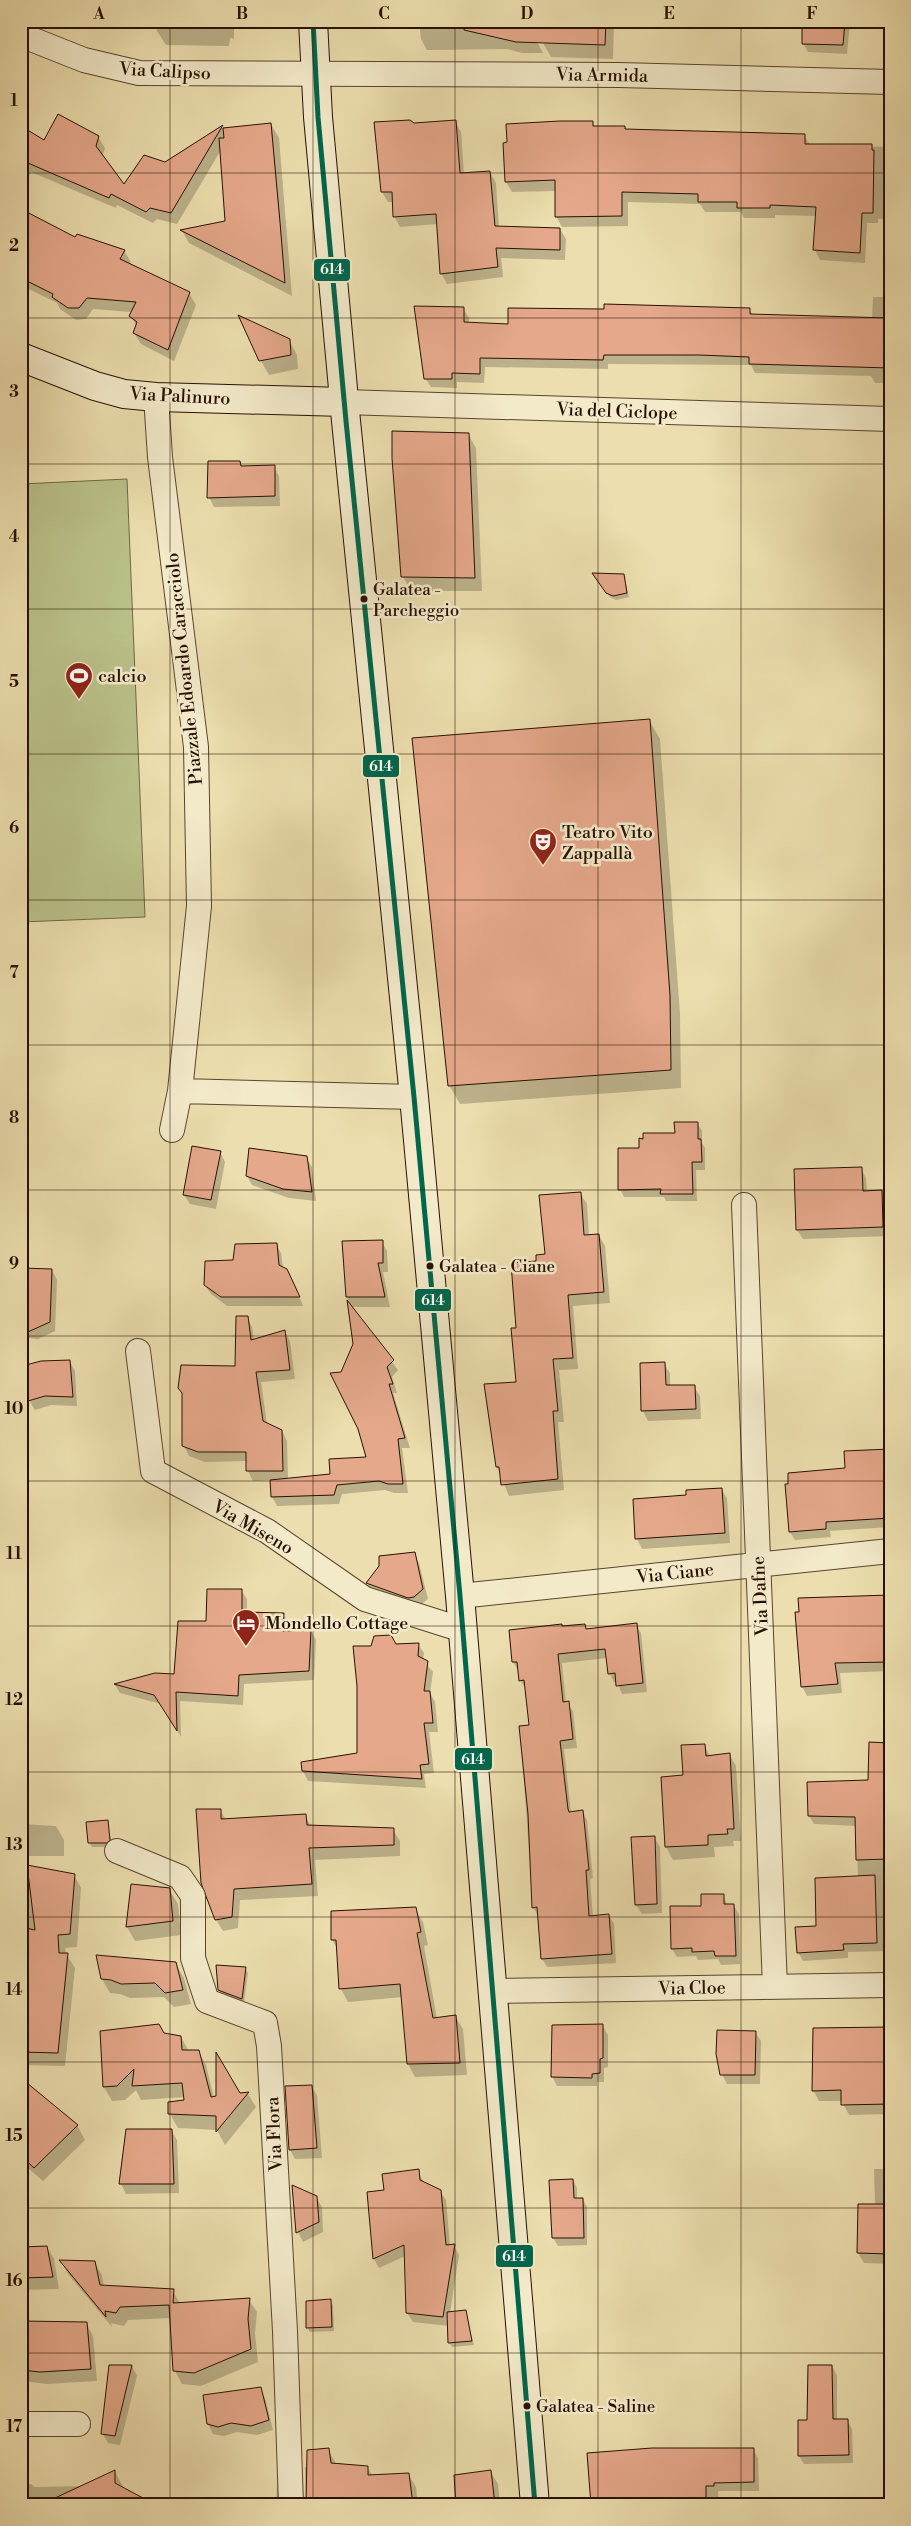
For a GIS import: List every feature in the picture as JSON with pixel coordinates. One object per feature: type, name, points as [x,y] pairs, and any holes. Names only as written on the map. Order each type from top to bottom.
[{"type":"main road","points":[[313,21],[315,74],[344,402],[414,1097],[460,1596],[535,2505]]},
{"type":"main road","name":"Via Palinuro","points":[[21,357],[95,386],[124,394],[156,397],[344,402]]},
{"type":"street","name":"Via Calipso","points":[[21,35],[84,60],[139,73],[315,74]]},
{"type":"street","name":"Via Armida","points":[[315,74],[619,75],[890,82]]},
{"type":"street","name":"Piazzale Edoardo Caracciolo","points":[[156,397],[161,466],[196,747],[199,906],[180,1091],[172,1130]]},
{"type":"street","name":"Via del Ciclope","points":[[344,402],[890,419]]},
{"type":"street","points":[[180,1091],[414,1097]]},
{"type":"street","name":"Via Dafne","points":[[744,1205],[760,1564],[775,1987]]},
{"type":"street","name":"Via Miseno","points":[[138,1351],[153,1471],[267,1531],[365,1599],[463,1630]]},
{"type":"street","name":"Via Ciane","points":[[460,1596],[890,1551]]},
{"type":"street","name":"Via Flora","points":[[117,1851],[180,1877],[193,1896],[193,1958],[207,2001],[265,2023],[269,2046],[284,2311],[291,2505]]},
{"type":"street","name":"Via Cloe","points":[[494,1991],[890,1985]]},
{"type":"street","points":[[21,2424],[78,2424]]},
{"type":"green space","name":"calcio","points":[[127,479],[145,917],[21,922],[21,484]]},
{"type":"building","points":[[465,21],[606,21],[605,45],[516,42],[464,30]]},
{"type":"building","points":[[802,21],[845,21],[843,45],[802,44]]},
{"type":"building","points":[[58,114],[99,136],[96,146],[124,184],[144,155],[165,162],[223,125],[171,213],[150,208],[146,212],[111,194],[109,198],[21,160],[21,126],[44,140]]},
{"type":"building","points":[[410,120],[414,123],[456,120],[460,173],[490,171],[495,226],[560,228],[560,250],[496,248],[498,267],[440,274],[436,214],[393,217],[392,192],[381,192],[374,122]]},
{"type":"building","points":[[593,121],[593,126],[625,126],[625,129],[805,134],[805,144],[872,144],[872,150],[874,150],[873,213],[862,213],[860,253],[813,250],[816,207],[770,205],[770,208],[737,208],[737,202],[698,202],[698,194],[622,192],[622,216],[555,217],[555,180],[505,182],[503,143],[507,142],[506,124]]},
{"type":"building","points":[[271,123],[285,283],[180,230],[225,221],[219,138],[224,138],[223,128]]},
{"type":"building","points":[[21,209],[75,237],[77,234],[125,250],[120,259],[190,292],[168,350],[133,333],[137,322],[129,316],[136,302],[87,298],[79,308],[68,308],[52,297],[53,294],[21,278]]},
{"type":"building","points":[[604,304],[750,308],[750,314],[890,318],[890,368],[749,364],[749,357],[604,355],[603,360],[480,358],[480,374],[452,373],[452,379],[424,379],[414,306],[464,307],[464,322],[508,324],[508,308],[604,309]]},
{"type":"building","points":[[238,315],[290,339],[291,355],[259,361]]},
{"type":"building","points":[[392,431],[469,433],[475,578],[401,577],[392,458]]},
{"type":"building","points":[[208,461],[240,461],[241,466],[275,465],[275,496],[207,498]]},
{"type":"building","points":[[592,573],[624,574],[627,593],[613,596],[606,593]]},
{"type":"building","name":"Teatro Vito Zappallà","points":[[650,719],[670,995],[671,1070],[448,1086],[412,738]]},
{"type":"building","points":[[674,1122],[698,1122],[698,1139],[701,1139],[702,1162],[692,1162],[693,1194],[660,1194],[661,1189],[618,1190],[618,1148],[639,1148],[639,1138],[643,1139],[643,1133],[675,1133]]},
{"type":"building","points":[[192,1146],[221,1151],[211,1200],[183,1195]]},
{"type":"building","points":[[249,1148],[307,1156],[312,1192],[283,1189],[246,1176]]},
{"type":"building","points":[[862,1167],[863,1191],[882,1190],[883,1227],[796,1230],[794,1169]]},
{"type":"building","points":[[581,1192],[584,1235],[599,1234],[604,1292],[568,1295],[573,1358],[553,1359],[558,1411],[553,1411],[558,1479],[501,1485],[499,1467],[496,1467],[484,1384],[516,1382],[511,1328],[516,1328],[511,1263],[536,1261],[536,1255],[545,1254],[539,1195]]},
{"type":"building","points":[[383,1240],[383,1263],[378,1263],[385,1297],[346,1297],[342,1241]]},
{"type":"building","points":[[277,1243],[279,1265],[287,1269],[300,1297],[221,1297],[204,1285],[205,1261],[233,1260],[235,1244]]},
{"type":"building","points":[[21,1268],[52,1269],[50,1322],[21,1335]]},
{"type":"building","points":[[347,1300],[394,1360],[387,1367],[393,1384],[389,1384],[405,1438],[398,1439],[403,1484],[388,1484],[379,1481],[337,1485],[334,1495],[271,1497],[270,1480],[330,1474],[329,1459],[366,1457],[358,1429],[330,1373],[341,1372],[353,1344]]},
{"type":"building","points":[[236,1316],[248,1316],[251,1340],[285,1330],[290,1370],[256,1372],[263,1421],[282,1430],[283,1471],[246,1471],[246,1452],[198,1452],[182,1446],[182,1393],[178,1388],[181,1365],[235,1366]]},
{"type":"building","points":[[70,1360],[73,1397],[45,1396],[28,1401],[22,1366],[41,1361]]},
{"type":"building","points":[[665,1362],[666,1385],[695,1385],[696,1409],[641,1411],[640,1363]]},
{"type":"building","points":[[890,1449],[890,1518],[826,1522],[826,1529],[789,1532],[785,1484],[788,1484],[788,1473],[845,1468],[844,1451]]},
{"type":"building","points":[[722,1488],[725,1533],[635,1539],[633,1499],[686,1495],[686,1490]]},
{"type":"building","points":[[415,1552],[423,1589],[414,1597],[408,1598],[366,1583],[379,1566],[379,1556]]},
{"type":"building","points":[[207,1589],[242,1589],[242,1612],[284,1613],[283,1631],[311,1630],[309,1671],[239,1675],[238,1696],[176,1692],[177,1731],[154,1695],[114,1684],[155,1673],[174,1674],[178,1621],[206,1621]]},
{"type":"building","points":[[890,1595],[890,1662],[835,1663],[838,1684],[801,1687],[795,1612],[799,1612],[798,1598]]},
{"type":"building","points":[[637,1623],[643,1683],[616,1686],[615,1673],[608,1674],[605,1649],[558,1654],[563,1702],[569,1701],[573,1739],[560,1741],[568,1809],[569,1812],[583,1810],[589,1870],[586,1870],[589,1916],[609,1914],[612,1954],[541,1959],[537,1907],[532,1908],[528,1814],[519,1726],[529,1725],[524,1680],[519,1681],[517,1662],[512,1662],[509,1630],[562,1624],[562,1626],[585,1624],[586,1629]]},
{"type":"building","points":[[391,1635],[396,1644],[419,1643],[418,1656],[428,1661],[424,1691],[430,1691],[433,1723],[424,1723],[429,1764],[420,1765],[422,1779],[302,1771],[301,1762],[357,1753],[357,1686],[353,1646],[371,1646],[374,1636]]},
{"type":"building","points":[[869,1742],[890,1743],[890,1782],[886,1782],[890,1859],[856,1860],[855,1817],[808,1816],[807,1782],[868,1780]]},
{"type":"building","points":[[705,1744],[706,1756],[730,1753],[734,1829],[727,1829],[728,1834],[708,1835],[708,1845],[665,1847],[661,1777],[683,1775],[681,1745]]},
{"type":"building","points":[[196,1809],[221,1809],[221,1819],[306,1814],[307,1825],[394,1828],[394,1845],[309,1848],[312,1884],[234,1889],[232,1917],[215,1920],[201,1883]]},
{"type":"building","points":[[108,1820],[110,1840],[107,1843],[88,1843],[86,1822]]},
{"type":"building","points":[[655,1836],[657,1904],[635,1905],[631,1837]]},
{"type":"building","points":[[27,1865],[75,1874],[70,1934],[58,1935],[59,1953],[68,1953],[58,2053],[21,2052],[21,1927],[35,1930]]},
{"type":"building","points":[[875,1875],[877,1943],[843,1944],[844,1950],[797,1953],[795,1927],[816,1926],[815,1878]]},
{"type":"building","points":[[131,1884],[170,1888],[173,1921],[126,1927]]},
{"type":"building","points":[[701,1894],[724,1894],[724,1904],[734,1904],[736,1956],[715,1956],[714,1951],[692,1952],[692,1948],[671,1949],[670,1906],[701,1906]]},
{"type":"building","points":[[416,1907],[421,1932],[417,1933],[433,2018],[456,2015],[460,2063],[407,2064],[400,1984],[339,1989],[336,1940],[331,1940],[331,1911]]},
{"type":"building","points":[[96,1955],[176,1962],[183,1990],[165,1993],[155,1983],[121,1984],[101,1979]]},
{"type":"building","points":[[216,1965],[246,1967],[242,1999],[218,1990]]},
{"type":"building","points":[[159,2024],[164,2033],[181,2036],[182,2050],[199,2050],[211,2097],[216,2096],[216,2052],[240,2093],[249,2092],[216,2132],[216,2116],[168,2114],[168,2102],[184,2100],[182,2083],[132,2086],[134,2069],[117,2086],[103,2087],[100,2031]]},
{"type":"building","points":[[603,2024],[603,2058],[600,2059],[600,2073],[592,2074],[592,2078],[551,2077],[552,2025]]},
{"type":"building","points":[[890,2027],[890,2104],[841,2105],[841,2090],[812,2091],[813,2028]]},
{"type":"building","points":[[717,2030],[756,2031],[755,2075],[720,2075],[716,2054]]},
{"type":"building","points":[[21,2078],[78,2125],[34,2168],[21,2156]]},
{"type":"building","points":[[312,2085],[317,2148],[289,2150],[285,2086]]},
{"type":"building","points":[[126,2129],[172,2129],[174,2184],[119,2184]]},
{"type":"building","points":[[419,2169],[420,2180],[441,2190],[446,2245],[455,2244],[443,2317],[406,2313],[404,2245],[373,2259],[367,2192],[384,2190],[382,2174]]},
{"type":"building","points":[[573,2179],[574,2198],[583,2198],[584,2238],[552,2238],[549,2180]]},
{"type":"building","points":[[292,2185],[317,2196],[319,2222],[296,2233]]},
{"type":"building","points":[[858,2204],[890,2204],[890,2254],[857,2253]]},
{"type":"building","points":[[47,2246],[53,2277],[21,2278],[21,2247]]},
{"type":"building","points":[[59,2260],[95,2261],[100,2285],[174,2289],[173,2303],[250,2298],[248,2319],[251,2349],[194,2373],[173,2371],[169,2305],[120,2307],[116,2313],[105,2311],[106,2317]]},
{"type":"building","points":[[331,2299],[332,2327],[306,2328],[306,2301]]},
{"type":"building","points":[[466,2310],[472,2341],[448,2343],[447,2312]]},
{"type":"building","points":[[21,2321],[87,2322],[91,2369],[40,2372],[21,2370]]},
{"type":"building","points":[[109,2365],[132,2365],[115,2436],[101,2434]]},
{"type":"building","points":[[808,2365],[832,2365],[833,2419],[848,2419],[849,2455],[798,2456],[798,2420],[807,2420]]},
{"type":"building","points":[[261,2387],[269,2420],[251,2426],[231,2423],[218,2427],[207,2424],[203,2395]]},
{"type":"building","points":[[329,2448],[331,2463],[368,2466],[368,2475],[409,2473],[413,2505],[306,2505],[307,2450]]},
{"type":"building","points":[[652,2448],[754,2448],[754,2482],[714,2483],[714,2486],[706,2486],[706,2500],[648,2501],[648,2505],[591,2505],[587,2453]]},
{"type":"building","points":[[115,2470],[115,2483],[156,2505],[40,2505]]},
{"type":"building","points":[[491,2470],[495,2505],[456,2505],[454,2475]]},
{"type":"transit line","name":"614","points":[[313,21],[318,117],[346,421],[414,1097],[460,1596],[535,2505]]},
{"type":"place","name":"Galatea - Parcheggio","points":[[364,599]]},
{"type":"place","name":"calcio","points":[[79,700]]},
{"type":"place","name":"Teatro Vito Zappallà","points":[[543,866]]},
{"type":"place","name":"Galatea - Ciane","points":[[430,1266]]},
{"type":"place","name":"Mondello Cottage","points":[[246,1647]]},
{"type":"place","name":"Galatea - Saline","points":[[527,2406]]}]
